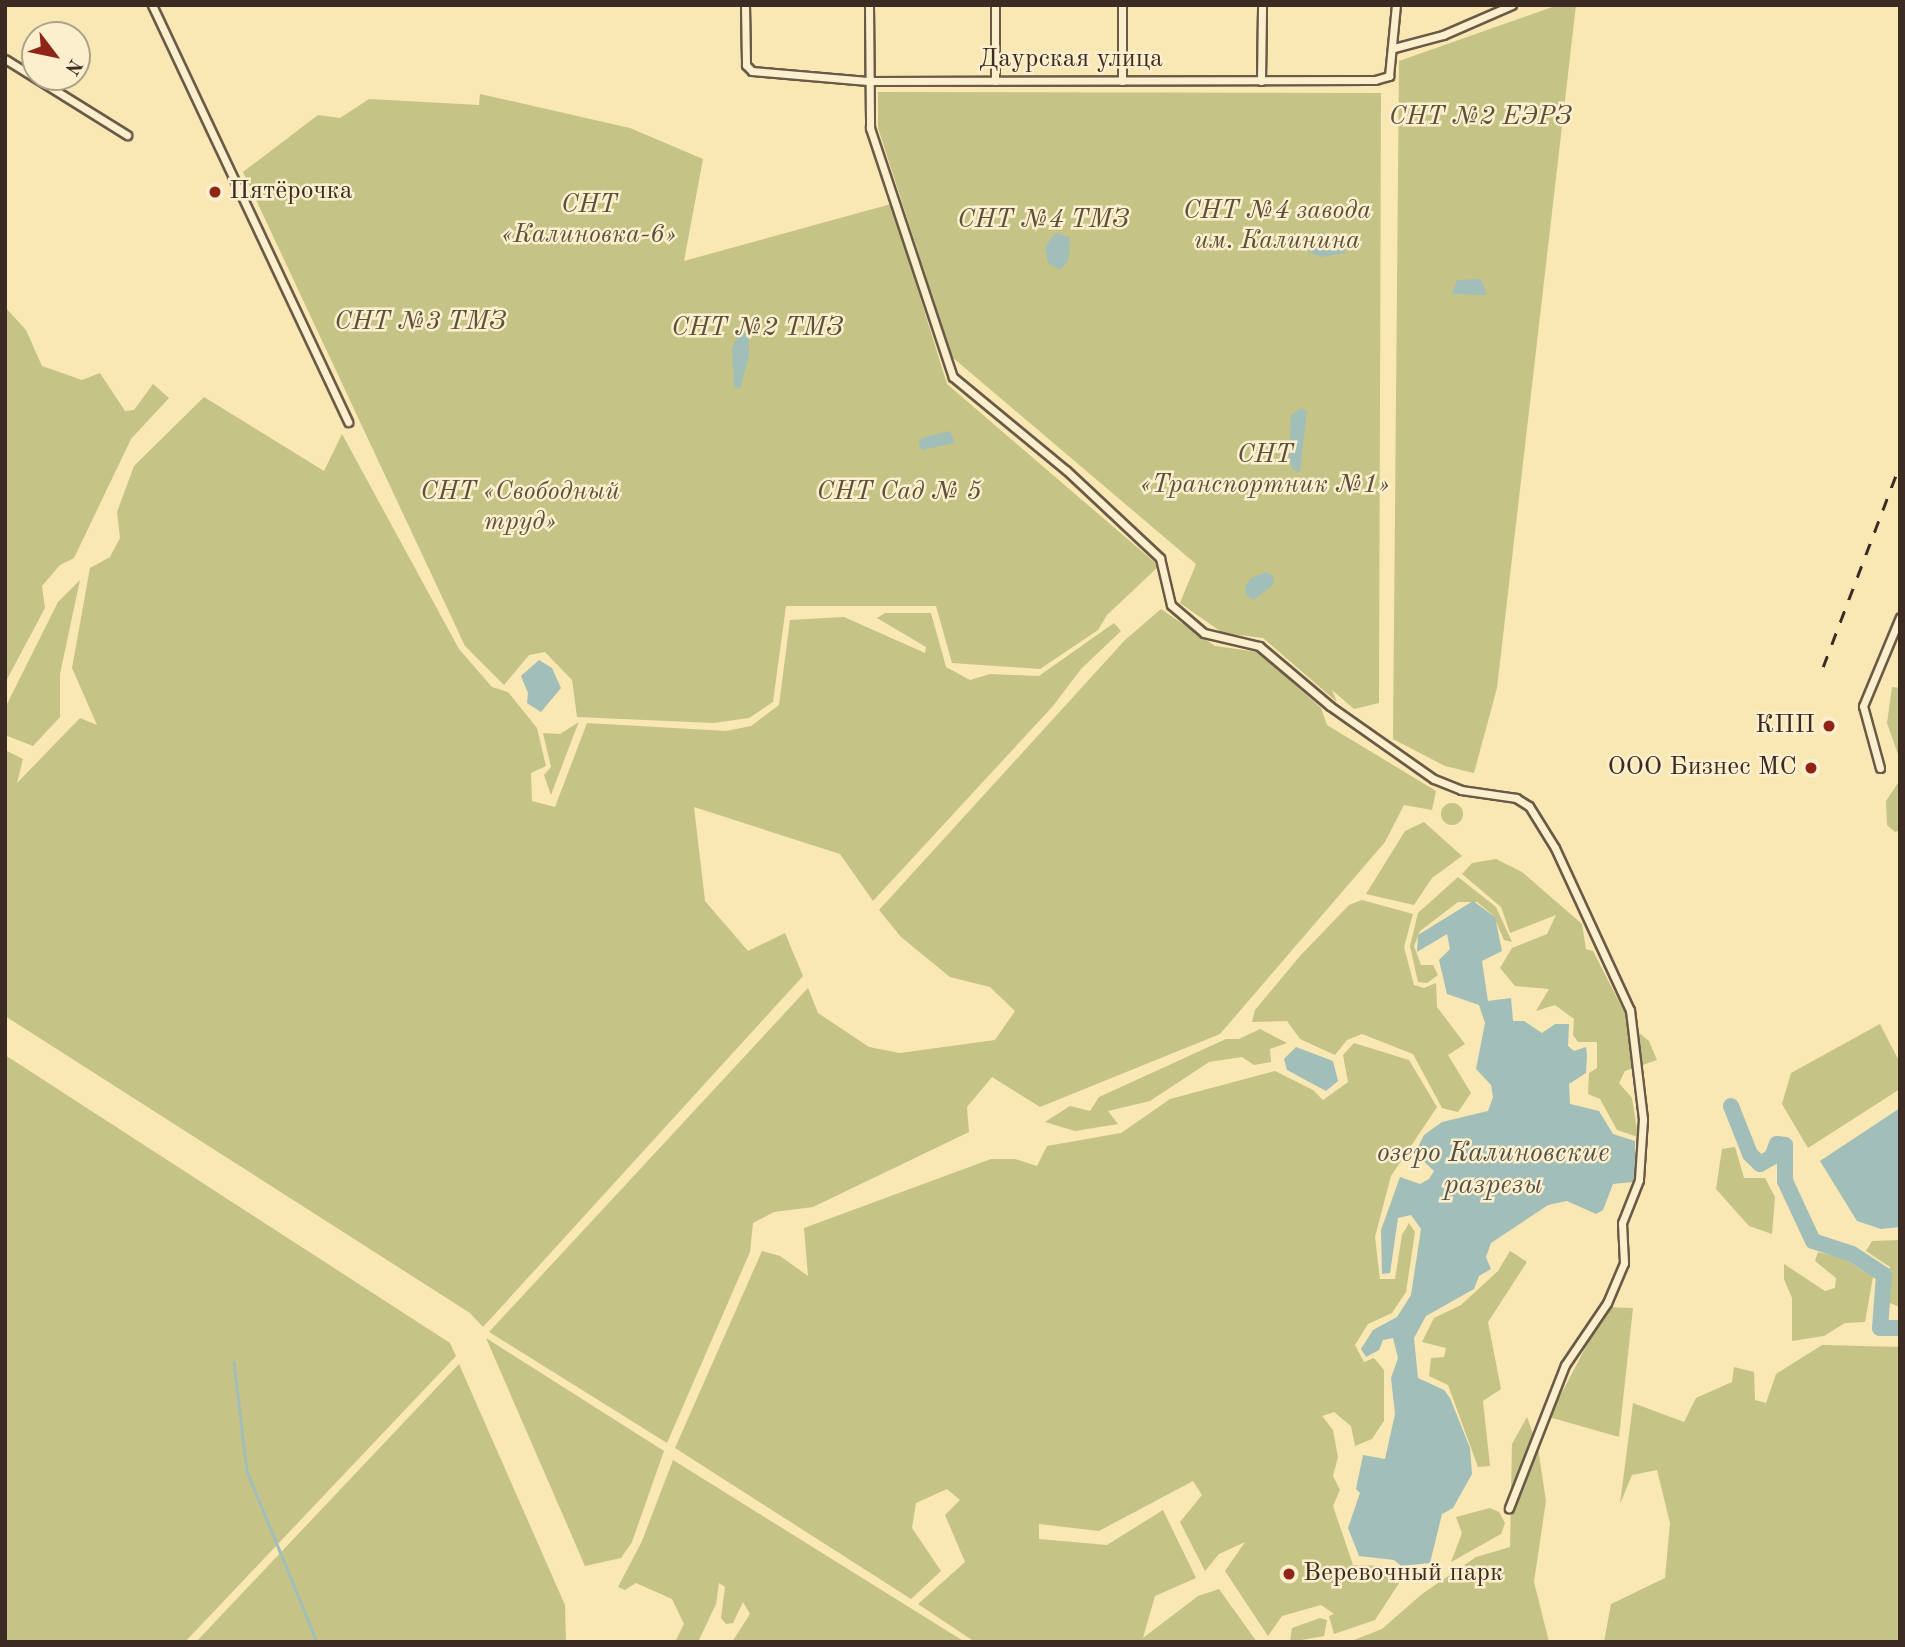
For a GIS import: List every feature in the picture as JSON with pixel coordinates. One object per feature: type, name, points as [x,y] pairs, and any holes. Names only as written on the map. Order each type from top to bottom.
[{"type":"street","points":[[152,5],[348,422]]},
{"type":"street","name":"Даурская улица","points":[[745,5],[746,65],[752,71],[868,81],[1261,81],[1389,76],[1394,48]]},
{"type":"street","points":[[869,5],[870,128],[953,377],[1066,470],[1160,558],[1171,605],[1204,633],[1259,646],[1330,706],[1434,779],[1461,790],[1516,798],[1529,806],[1555,848],[1630,1010],[1643,1119],[1639,1180],[1622,1223],[1624,1264],[1607,1303],[1565,1365],[1509,1508]]},
{"type":"street","points":[[995,5],[995,81]]},
{"type":"street","points":[[1122,5],[1122,81]]},
{"type":"street","points":[[1261,81],[1262,5]]},
{"type":"street","points":[[1396,5],[1394,48],[1443,35],[1512,5]]},
{"type":"street","points":[[5,59],[127,135]]},
{"type":"street","points":[[1880,768],[1863,706],[1900,617]]},
{"type":"green space","name":"СНТ №2 ЕЭРЗ","points":[[1558,5],[1576,5],[1497,688],[1474,773],[1445,766],[1393,739],[1399,61]]},
{"type":"green space","points":[[878,92],[1381,93],[1379,703],[1354,709],[1332,690],[1337,702],[1263,638],[1223,633],[1180,603],[1196,564],[952,357],[878,128]]},
{"type":"green space","points":[[480,94],[630,128],[703,159],[684,261],[891,204],[947,384],[1159,566],[1107,615],[1098,630],[1040,669],[952,663],[936,606],[786,606],[773,702],[749,718],[713,723],[577,717],[572,680],[545,652],[529,655],[504,685],[465,646],[243,172],[318,115],[340,118],[369,99],[479,105]]},
{"type":"green space","points":[[5,307],[26,330],[42,366],[82,380],[100,373],[125,411],[134,410],[153,384],[169,398],[131,439],[74,558],[60,565],[42,586],[45,608],[5,683]]},
{"type":"green space","points":[[204,397],[324,471],[342,434],[459,649],[492,687],[508,692],[537,728],[546,766],[531,773],[532,801],[555,807],[587,723],[726,731],[751,726],[779,705],[790,620],[844,617],[925,653],[926,647],[877,618],[885,613],[931,613],[946,667],[970,680],[990,674],[1039,676],[1114,623],[1121,631],[1081,669],[1053,706],[873,901],[840,854],[694,807],[705,901],[748,951],[785,933],[803,976],[483,1327],[470,1313],[5,1016],[5,750],[23,759],[17,783],[80,718],[97,725],[72,668],[90,568],[110,557],[120,538],[117,512],[134,466]]},
{"type":"green space","points":[[80,580],[60,674],[60,717],[33,746],[5,735],[5,708],[58,602]]},
{"type":"green space","points":[[1161,609],[1215,646],[1258,652],[1321,708],[1327,725],[1436,791],[1432,810],[1404,805],[1385,842],[1220,1034],[1040,1107],[992,1077],[967,1107],[969,1132],[813,1207],[774,1212],[753,1223],[750,1252],[667,1443],[489,1332],[808,988],[818,1013],[869,1047],[900,1053],[995,1040],[1015,1011],[990,987],[950,977],[901,937],[879,910],[1125,640]]},
{"type":"green space","points":[[1892,687],[1900,688],[1900,760],[1887,723]]},
{"type":"green space","points":[[579,722],[551,795],[544,775],[551,767],[543,733],[560,734]]},
{"type":"green space","points":[[1900,780],[1900,830],[1895,832],[1887,825],[1886,801]]},
{"type":"green space","points":[[1452,803],[1460,806],[1463,814],[1460,822],[1452,825],[1444,822],[1441,814],[1444,806]]},
{"type":"green space","points":[[1424,822],[1462,856],[1432,878],[1414,905],[1366,894],[1405,831]]},
{"type":"green space","points":[[1496,859],[1522,872],[1582,924],[1586,949],[1593,951],[1632,1027],[1649,1041],[1657,1060],[1625,1071],[1619,1083],[1632,1098],[1638,1137],[1617,1130],[1600,1099],[1588,1094],[1589,1073],[1597,1068],[1597,1042],[1578,1042],[1573,1035],[1574,1019],[1555,1005],[1536,1011],[1549,989],[1515,986],[1500,968],[1512,948],[1547,934],[1556,915],[1510,933],[1501,907],[1462,874],[1472,863]]},
{"type":"green space","points":[[1458,877],[1496,907],[1512,942],[1504,940],[1493,915],[1477,902],[1458,902],[1420,931],[1414,946],[1421,965],[1433,965],[1438,975],[1427,983],[1418,982],[1410,946],[1418,913]]},
{"type":"green space","points":[[1362,900],[1413,914],[1404,947],[1414,985],[1424,988],[1436,983],[1437,1007],[1465,1044],[1448,1055],[1471,1093],[1458,1112],[1442,1108],[1413,1054],[1362,1034],[1347,1040],[1335,1055],[1300,1039],[1287,1021],[1252,1022],[1255,1010],[1300,956],[1349,905]]},
{"type":"green space","points":[[1880,1024],[1900,1063],[1900,1089],[1808,1148],[1782,1104],[1791,1073]]},
{"type":"green space","points":[[1260,1029],[1287,1043],[1270,1049],[1271,1062],[1254,1065],[1242,1057],[1209,1062],[1150,1101],[1108,1111],[1118,1124],[1075,1131],[1045,1122],[1070,1106],[1090,1111],[1099,1097],[1226,1039],[1239,1039]]},
{"type":"green space","points":[[1354,1043],[1409,1060],[1437,1107],[1391,1176],[1375,1237],[1380,1279],[1395,1279],[1402,1235],[1409,1223],[1415,1232],[1406,1292],[1392,1313],[1368,1324],[1355,1345],[1364,1362],[1374,1358],[1384,1370],[1384,1421],[1372,1439],[1355,1446],[1351,1426],[1334,1412],[1322,1416],[1333,1430],[1338,1457],[1333,1476],[1340,1490],[1333,1506],[1353,1565],[1384,1566],[1405,1574],[1375,1620],[1334,1634],[1329,1616],[1334,1614],[1321,1605],[1282,1616],[1268,1636],[1225,1571],[1245,1542],[1219,1554],[1205,1571],[1180,1522],[1202,1495],[1193,1481],[1099,1531],[1039,1524],[1039,1539],[1107,1545],[1163,1510],[1196,1578],[1155,1596],[1143,1638],[1198,1596],[1219,1589],[1257,1642],[975,1642],[918,1604],[965,1562],[945,1515],[960,1500],[947,1489],[916,1503],[912,1528],[941,1571],[911,1599],[675,1448],[762,1251],[780,1256],[808,1276],[804,1228],[991,1159],[1015,1159],[1037,1166],[1047,1146],[1121,1133],[1170,1099],[1275,1071],[1313,1090],[1323,1100],[1348,1082],[1343,1055]]},
{"type":"green space","points":[[5,1055],[450,1343],[456,1356],[185,1642],[5,1642]]},
{"type":"green space","points":[[1735,1147],[1744,1178],[1765,1178],[1775,1197],[1772,1234],[1749,1226],[1716,1189],[1722,1149]]},
{"type":"green space","points":[[1900,1240],[1900,1307],[1890,1303],[1890,1267],[1866,1251],[1872,1241]]},
{"type":"green space","points":[[1510,1251],[1527,1262],[1488,1322],[1501,1389],[1483,1401],[1490,1466],[1478,1467],[1448,1385],[1429,1376],[1431,1358],[1444,1357],[1446,1348],[1422,1342],[1434,1318],[1461,1305],[1498,1271]]},
{"type":"green space","points":[[1818,1252],[1843,1258],[1873,1277],[1865,1322],[1845,1323],[1824,1336],[1792,1341],[1792,1298],[1784,1279],[1784,1264],[1825,1291],[1835,1288],[1836,1278],[1815,1261]]},
{"type":"green space","points":[[1607,1307],[1633,1308],[1619,1437],[1549,1417]]},
{"type":"green space","points":[[486,1338],[664,1451],[632,1542],[621,1558],[585,1566]]},
{"type":"green space","points":[[1822,1345],[1900,1347],[1900,1642],[1604,1642],[1611,1604],[1665,1578],[1670,1523],[1657,1470],[1632,1475],[1620,1504],[1633,1403],[1684,1422],[1696,1398],[1732,1382],[1734,1367],[1754,1372],[1755,1400],[1766,1403],[1776,1374]]},
{"type":"green space","points":[[459,1364],[565,1605],[566,1642],[196,1642]]},
{"type":"green space","points":[[1527,1417],[1538,1448],[1546,1501],[1534,1582],[1549,1642],[1349,1642],[1382,1629],[1422,1594],[1476,1557],[1510,1547],[1512,1444]]},
{"type":"green space","points":[[673,1460],[965,1642],[732,1642],[750,1614],[743,1602],[733,1623],[726,1624],[721,1618],[725,1587],[719,1583],[716,1604],[698,1642],[675,1642],[684,1624],[672,1599],[636,1583],[625,1590],[618,1587],[642,1541]]},
{"type":"green space","points":[[1490,1508],[1499,1512],[1505,1523],[1501,1534],[1451,1562],[1462,1533],[1456,1517]]},
{"type":"green space","points":[[1320,1618],[1327,1620],[1324,1636],[1290,1642],[1292,1628]]},
{"type":"water","points":[[1055,233],[1069,237],[1068,261],[1060,270],[1048,263],[1045,247]]},
{"type":"water","points":[[1320,233],[1347,236],[1345,253],[1321,257],[1309,252],[1306,237]]},
{"type":"water","points":[[1481,279],[1487,295],[1452,294],[1457,280]]},
{"type":"water","points":[[749,328],[749,356],[740,389],[734,387],[732,348],[739,333]]},
{"type":"water","points":[[1302,408],[1307,412],[1300,472],[1293,470],[1289,460],[1291,415]]},
{"type":"water","points":[[950,431],[955,443],[922,450],[918,442],[925,437]]},
{"type":"water","points":[[1266,572],[1273,576],[1274,584],[1254,600],[1246,595],[1245,587],[1251,578]]},
{"type":"water","points":[[539,660],[552,668],[561,688],[541,712],[527,703],[528,693],[521,676]]},
{"type":"water","name":"озеро Калиновские разрезы","points":[[1473,901],[1495,917],[1502,951],[1482,961],[1488,1001],[1511,998],[1513,1021],[1524,1021],[1542,1033],[1555,1024],[1569,1024],[1568,1046],[1574,1051],[1586,1047],[1587,1055],[1586,1073],[1569,1084],[1570,1104],[1599,1111],[1613,1134],[1635,1141],[1635,1172],[1633,1182],[1613,1184],[1603,1210],[1596,1214],[1567,1201],[1548,1205],[1491,1243],[1486,1257],[1491,1269],[1479,1276],[1474,1289],[1426,1316],[1414,1338],[1418,1378],[1444,1390],[1450,1398],[1470,1448],[1472,1474],[1453,1508],[1442,1514],[1430,1563],[1401,1566],[1394,1560],[1359,1556],[1348,1528],[1360,1493],[1356,1489],[1363,1455],[1385,1459],[1395,1414],[1391,1378],[1398,1358],[1393,1338],[1383,1340],[1379,1350],[1366,1357],[1361,1349],[1373,1330],[1397,1317],[1411,1295],[1421,1229],[1411,1215],[1398,1218],[1390,1273],[1382,1274],[1381,1230],[1400,1177],[1420,1184],[1429,1179],[1434,1171],[1415,1153],[1424,1135],[1442,1122],[1488,1111],[1493,1097],[1491,1085],[1476,1069],[1485,1023],[1479,1005],[1447,994],[1439,960],[1450,949],[1447,934],[1417,952],[1418,935]]},
{"type":"water","points":[[1296,1047],[1333,1061],[1338,1081],[1326,1091],[1287,1070],[1284,1059]]},
{"type":"water","points":[[1900,1108],[1900,1227],[1881,1229],[1857,1221],[1820,1161]]},
{"type":"waterway","points":[[1731,1106],[1750,1154],[1760,1164],[1772,1157],[1777,1144],[1785,1145],[1785,1181],[1813,1241],[1852,1254],[1884,1275],[1880,1328],[1900,1328]]},
{"type":"waterway","points":[[234,1362],[247,1471],[317,1642]]},
{"type":"railway","points":[[1823,667],[1900,464]]},
{"type":"place","name":"Пятёрочка","points":[[215,192]]},
{"type":"place","name":"КПП","points":[[1829,726]]},
{"type":"place","name":"ООО Бизнес МС","points":[[1811,768]]},
{"type":"place","name":"Веревочный парк","points":[[1289,1574]]},
{"type":"park label","name":"СНТ «Калиновка-6»","points":[[589,221]]},
{"type":"park label","name":"СНТ №4 ТМЗ","points":[[1043,221]]},
{"type":"park label","name":"СНТ №4 завода им. Калинина","points":[[1277,227]]},
{"type":"park label","name":"СНТ №3 ТМЗ","points":[[420,323]]},
{"type":"park label","name":"СНТ №2 ТМЗ","points":[[757,329]]},
{"type":"park label","name":"СНТ «Транспортник №1»","points":[[1265,471]]},
{"type":"park label","name":"СНТ Сад № 5","points":[[899,493]]},
{"type":"park label","name":"СНТ «Свободный труд»","points":[[520,508]]}]
